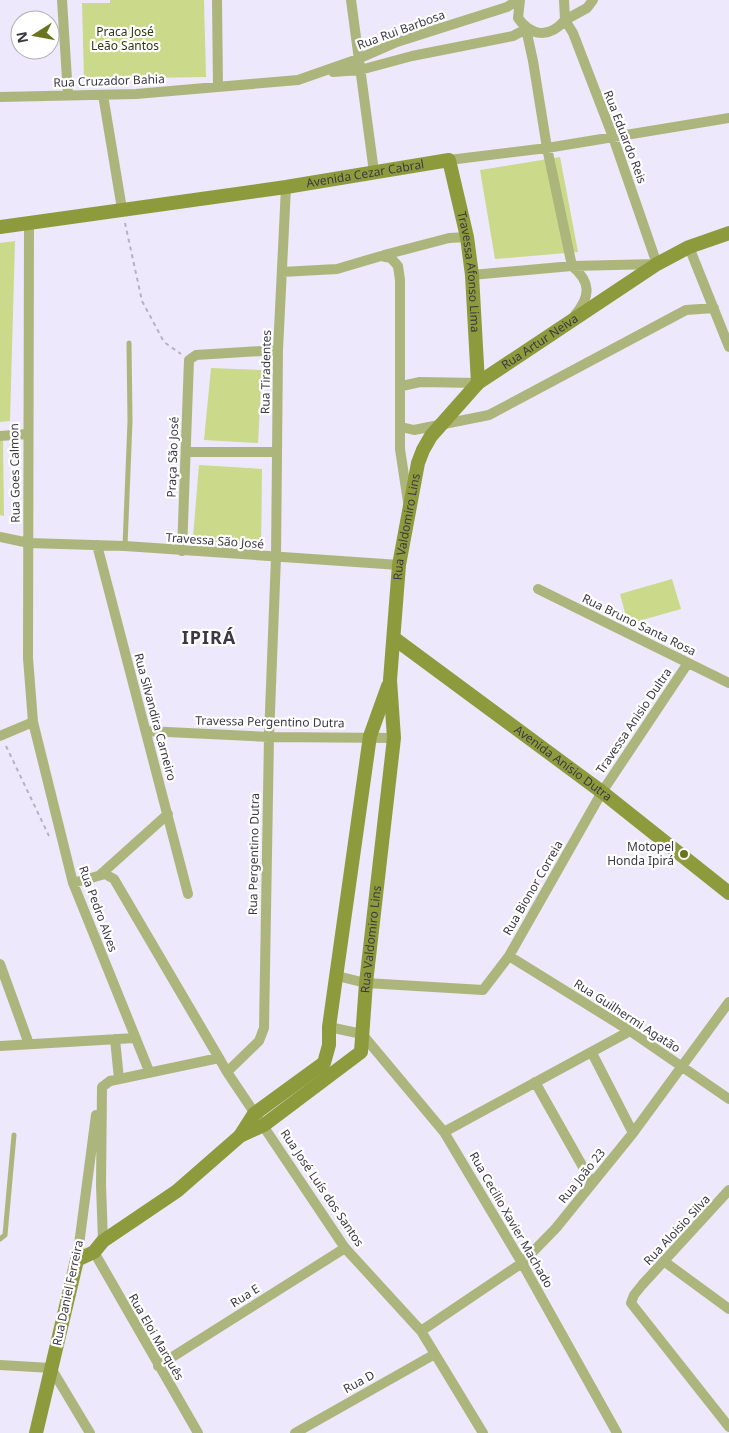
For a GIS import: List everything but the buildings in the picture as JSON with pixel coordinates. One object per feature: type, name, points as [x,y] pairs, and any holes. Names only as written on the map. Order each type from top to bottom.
[{"type":"main road","name":"Avenida Cezar Cabral","points":[[0,227],[286,187],[449,160]]},
{"type":"main road","name":"Travessa Afonso Lima","points":[[449,160],[467,237],[472,274],[478,383]]},
{"type":"main road","name":"Rua Artur Neiva","points":[[418,463],[427,443],[478,383],[657,264],[689,247],[729,233]]},
{"type":"main road","name":"Rua Valdomiro Lins","points":[[240,1136],[264,1125],[361,1052],[366,983],[394,738],[390,680],[399,565],[418,463]]},
{"type":"main road","name":"Avenida Anísio Dutra","points":[[394,638],[602,792],[729,892]]},
{"type":"main road","name":"Rua Valdomiro Lins","points":[[77,1260],[177,1191],[240,1136],[254,1114],[324,1063],[329,1045],[329,1027],[370,736],[390,680]]},
{"type":"main road","name":"Rua Daniel Ferreira","points":[[36,1433],[77,1260]]},
{"type":"street","points":[[62,0],[68,95]]},
{"type":"street","points":[[217,0],[218,87]]},
{"type":"street","points":[[351,0],[374,172]]},
{"type":"street","points":[[519,0],[518,18],[526,29],[533,61],[546,148],[572,266],[584,276],[587,287],[581,308],[569,321]]},
{"type":"street","name":"Rua Rui Barbosa","points":[[359,65],[397,42],[507,6],[519,0]]},
{"type":"street","points":[[564,0],[565,20]]},
{"type":"street","points":[[526,29],[536,33],[546,33],[555,30],[565,20],[587,8],[593,0]]},
{"type":"street","name":"Rua Eduardo Reis","points":[[565,20],[573,33],[613,137],[657,264]]},
{"type":"street","name":"Rua Rui Barbosa","points":[[218,87],[298,80],[319,73],[513,36],[526,29]]},
{"type":"street","name":"Rua Cruzador Bahia","points":[[0,97],[136,94],[218,87]]},
{"type":"street","points":[[103,94],[122,210]]},
{"type":"street","name":"Avenida Cezar Cabral","points":[[449,160],[546,148],[729,118]]},
{"type":"street","name":"Rua Tiradentes","points":[[276,557],[278,350],[286,187]]},
{"type":"street","name":"Rua Goes Calmon","points":[[29,224],[27,434],[29,543],[28,658],[33,722]]},
{"type":"street","points":[[282,272],[337,269],[449,238],[467,237]]},
{"type":"street","points":[[689,247],[726,333],[729,347]]},
{"type":"street","points":[[381,256],[391,258],[398,266],[400,280],[402,386],[400,449],[409,515]]},
{"type":"street","points":[[472,274],[572,266],[657,264]]},
{"type":"street","points":[[401,426],[414,430],[489,415],[686,310],[714,308]]},
{"type":"street","points":[[188,362],[196,355],[278,350]]},
{"type":"street","name":"Praça São José","points":[[182,551],[188,362]]},
{"type":"street","points":[[402,386],[420,382],[478,383]]},
{"type":"street","points":[[0,436],[27,434]]},
{"type":"street","points":[[186,452],[277,452]]},
{"type":"street","name":"Travessa São José","points":[[0,537],[29,543],[125,546],[399,565]]},
{"type":"street","name":"Rua Silvandira Carneiro","points":[[97,545],[188,894]]},
{"type":"street","name":"Rua Pergentino Dutra","points":[[227,1072],[259,1041],[264,1028],[269,737],[276,557]]},
{"type":"street","name":"Rua Bruno Santa Rosa","points":[[538,589],[688,664],[729,682]]},
{"type":"street","name":"Travessa Anisio Dultra","points":[[602,792],[688,664]]},
{"type":"street","points":[[0,736],[33,722]]},
{"type":"street","name":"Rua Pedro Alves","points":[[33,722],[74,883],[149,1071]]},
{"type":"street","name":"Travessa Pergentino Dutra","points":[[146,731],[269,737],[370,736],[394,738]]},
{"type":"street","name":"Rua Bionor Correia","points":[[366,983],[480,991],[509,956],[602,792]]},
{"type":"street","points":[[100,875],[168,814]]},
{"type":"street","points":[[74,883],[105,874],[114,879],[227,1072],[254,1114],[264,1125]]},
{"type":"street","name":"Rua Guilhermi Agatão","points":[[509,956],[630,1031],[729,1099]]},
{"type":"street","points":[[0,964],[30,1044]]},
{"type":"street","points":[[337,976],[366,983]]},
{"type":"street","name":"Rua João 23","points":[[421,1331],[522,1263],[556,1228],[634,1132],[680,1066],[729,1002]]},
{"type":"street","points":[[329,1027],[362,1034]]},
{"type":"street","points":[[444,1132],[630,1031]]},
{"type":"street","name":"Rua Cecilio Xavier Machado","points":[[362,1034],[444,1132],[522,1263],[617,1433]]},
{"type":"street","points":[[0,1046],[136,1038]]},
{"type":"street","points":[[114,1039],[119,1079]]},
{"type":"street","points":[[592,1053],[634,1132]]},
{"type":"street","points":[[98,1247],[101,1092],[105,1083],[149,1071],[219,1058]]},
{"type":"street","points":[[535,1082],[592,1183]]},
{"type":"street","name":"Rua Daniel Ferreira","points":[[77,1260],[101,1092]]},
{"type":"street","name":"Rua José Luís dos Santos","points":[[264,1125],[345,1248],[421,1331],[483,1433]]},
{"type":"street","name":"Rua Aloisio Silva","points":[[729,1190],[725,1203],[665,1262],[642,1286],[632,1300],[634,1308],[729,1427]]},
{"type":"street","name":"Rua Eloi Marquês","points":[[98,1247],[158,1366],[198,1433]]},
{"type":"street","name":"Rua E","points":[[158,1366],[345,1248]]},
{"type":"street","points":[[665,1262],[729,1309]]},
{"type":"street","name":"Rua D","points":[[295,1433],[435,1354]]},
{"type":"street","points":[[0,1364],[51,1368],[90,1433]]},
{"type":"lane","points":[[125,546],[130,421],[129,343]]},
{"type":"lane","points":[[0,1239],[5,1235],[14,1135]]},
{"type":"path","points":[[122,210],[142,301],[164,342],[188,362]]},
{"type":"path","points":[[0,736],[51,839]]},
{"type":"green space","name":"Praca José Leão Santos","points":[[110,0],[204,0],[206,77],[84,79],[82,3],[110,3]]},
{"type":"green space","points":[[560,157],[578,252],[495,259],[480,170]]},
{"type":"green space","points":[[15,241],[10,421],[0,422],[0,243]]},
{"type":"green space","points":[[211,368],[262,370],[258,443],[204,440]]},
{"type":"green space","points":[[0,441],[3,441],[4,516],[0,515]]},
{"type":"green space","points":[[199,465],[262,469],[261,552],[192,549]]},
{"type":"green space","points":[[672,579],[681,609],[628,624],[620,594]]},
{"type":"place","name":"Motopel Honda Ipirá","points":[[684,854]]},
{"type":"district","name":"IPIRÁ","points":[[209,638]]}]
